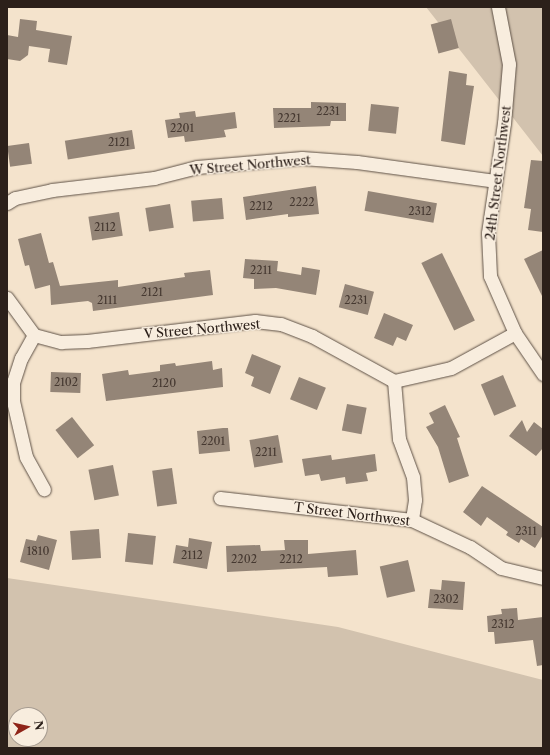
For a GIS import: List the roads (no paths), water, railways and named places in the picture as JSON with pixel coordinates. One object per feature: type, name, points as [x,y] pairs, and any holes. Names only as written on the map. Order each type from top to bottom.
[{"type":"street","name":"24th Street Northwest","points":[[498,7],[510,64],[496,181],[488,233],[490,276],[515,333],[543,374]]},
{"type":"street","name":"W Street Northwest","points":[[7,203],[15,198],[52,190],[154,178],[197,167],[302,158],[357,162],[496,181]]},
{"type":"street","points":[[7,298],[34,335],[20,358],[13,382],[13,401],[26,457],[44,489]]},
{"type":"street","name":"V Street Northwest","points":[[34,335],[60,342],[255,321],[282,324],[312,336],[394,381]]},
{"type":"street","points":[[412,520],[415,500],[413,477],[399,439],[394,381],[452,368],[515,333]]},
{"type":"street","name":"T Street Northwest","points":[[220,498],[412,520],[470,547],[501,568],[543,578]]}]
